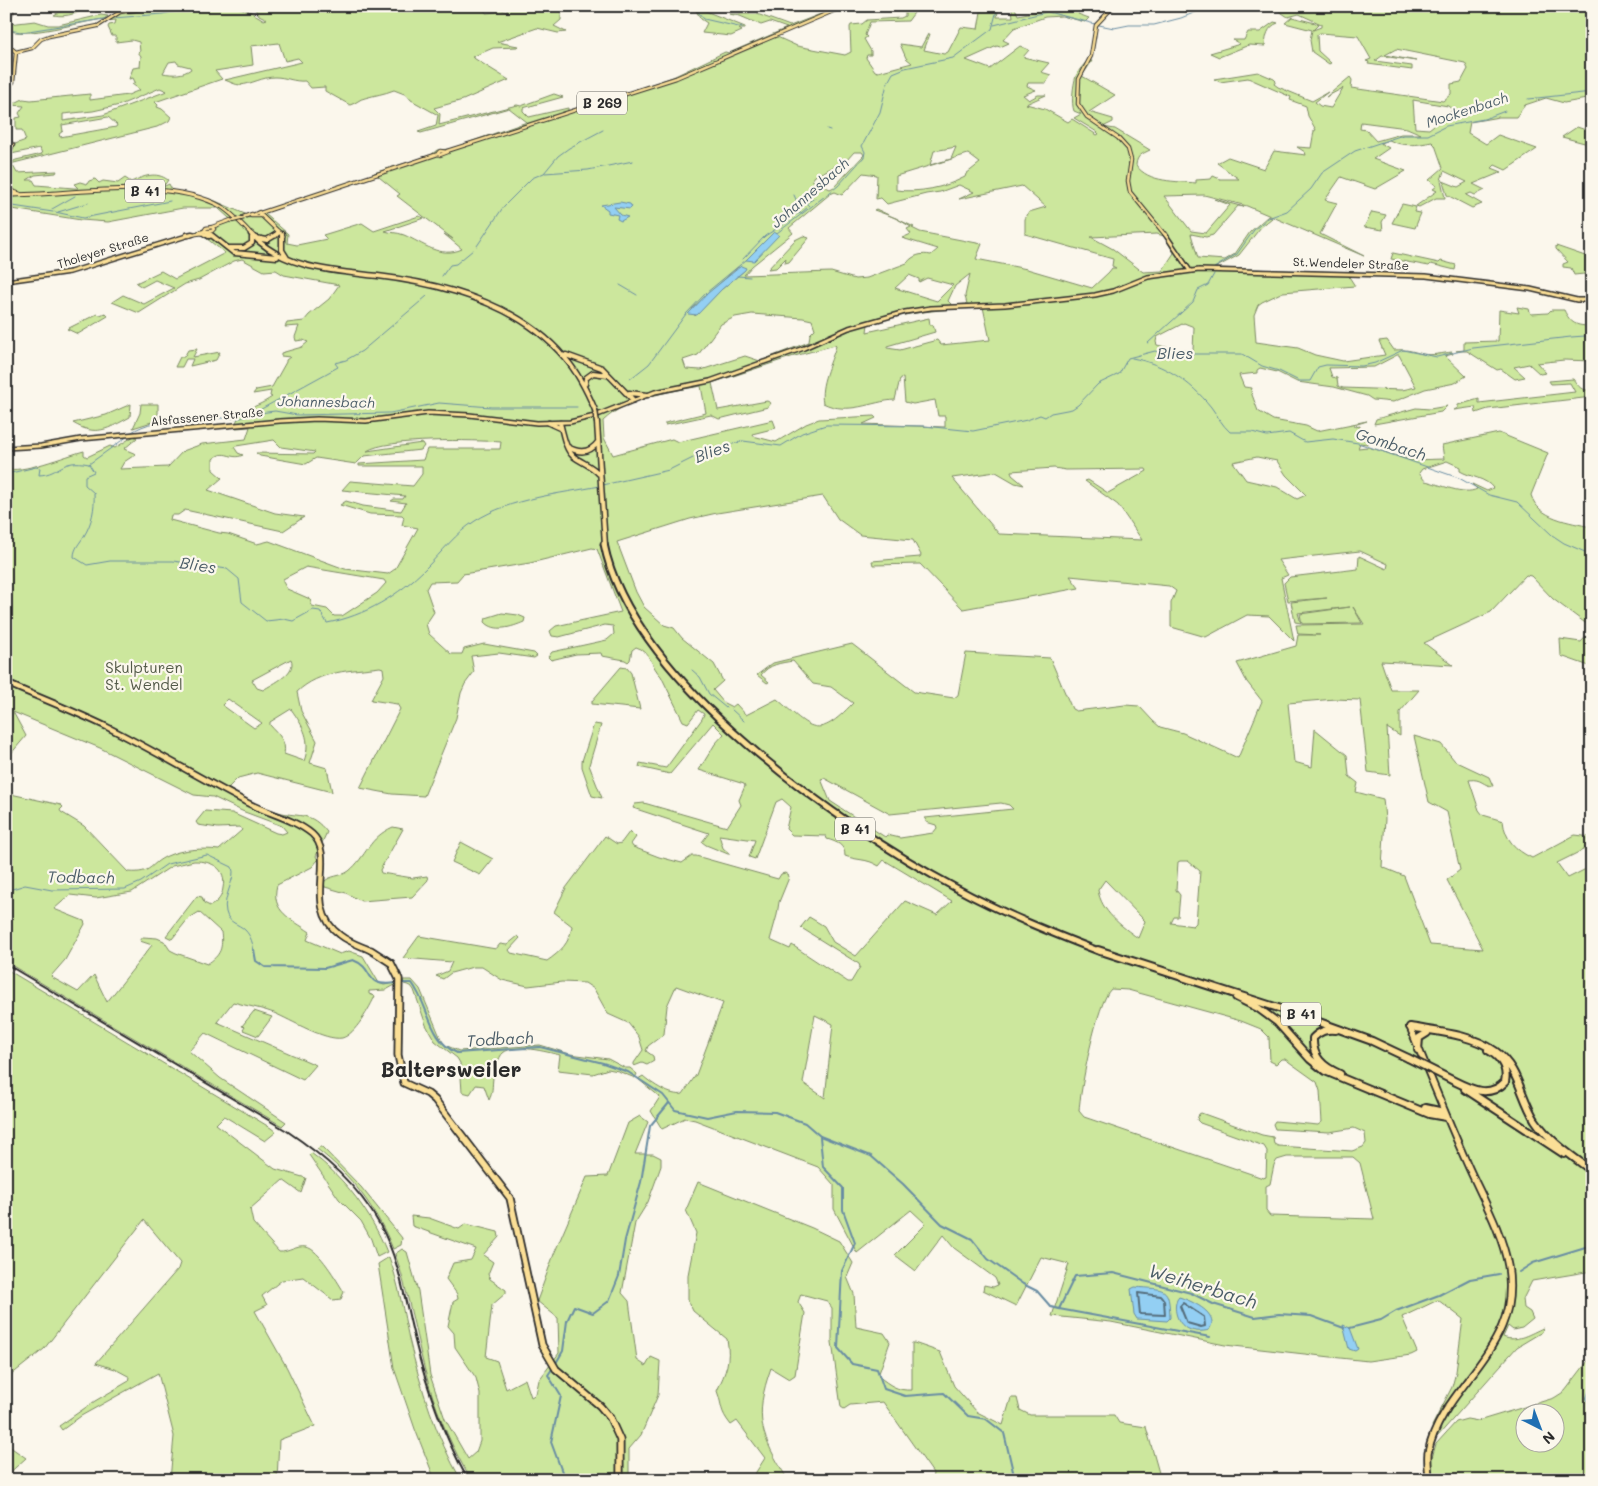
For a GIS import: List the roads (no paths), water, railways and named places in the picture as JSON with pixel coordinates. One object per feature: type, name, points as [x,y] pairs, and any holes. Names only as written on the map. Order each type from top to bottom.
[{"type":"highway","points":[[6,185],[16,193],[40,195]]},
{"type":"highway","name":"B 41","points":[[6,195],[130,190],[185,195],[206,201],[229,212],[262,246],[282,258],[312,267],[406,280],[469,296],[516,317],[542,334],[561,352],[585,385],[595,410],[597,423],[605,548],[620,589],[645,633],[678,676],[711,710],[775,768],[838,817],[940,881],[1057,936],[1111,955],[1303,1015],[1398,1053],[1452,1080],[1592,1172]]},
{"type":"highway","points":[[260,216],[282,235],[282,250],[289,260]]},
{"type":"highway","points":[[225,247],[237,249],[247,247],[252,243],[252,236],[260,240],[267,240],[276,236],[278,231]]},
{"type":"highway","points":[[187,235],[210,232],[225,247],[238,254],[282,258]]},
{"type":"highway","points":[[561,352],[572,358],[602,368],[635,399]]},
{"type":"highway","points":[[585,385],[589,374],[601,372],[610,375]]},
{"type":"highway","points":[[628,393],[647,395]]},
{"type":"highway","points":[[549,423],[562,426],[568,450],[573,456],[592,466],[599,475]]},
{"type":"highway","points":[[568,447],[579,453],[588,452],[599,442]]},
{"type":"highway","points":[[1205,985],[1247,1002],[1266,1014],[1287,1031],[1310,1059],[1325,1071],[1429,1114],[1445,1114]]},
{"type":"highway","points":[[1398,1053],[1330,1028],[1317,1034],[1313,1038],[1312,1043],[1319,1062],[1336,1072],[1429,1110],[1445,1114]]},
{"type":"highway","points":[[1410,1029],[1487,1049],[1499,1059],[1507,1077],[1498,1090],[1486,1092],[1478,1091],[1452,1080]]},
{"type":"highway","points":[[1410,1029],[1477,1042],[1496,1050],[1505,1058],[1516,1073],[1527,1105],[1537,1123],[1553,1140],[1592,1172]]},
{"type":"highway","points":[[1418,1050],[1419,1038],[1427,1033]]},
{"type":"main road","points":[[16,52],[32,48],[46,37],[96,26],[128,9],[163,6]]},
{"type":"main road","name":"B 269","points":[[260,216],[438,154],[440,151],[447,151],[676,78],[845,6]]},
{"type":"main road","points":[[1108,6],[1119,6]]},
{"type":"main road","points":[[6,22],[12,14],[8,7]]},
{"type":"main road","points":[[1113,7],[1096,26],[1091,56],[1079,79],[1079,107],[1087,117],[1120,140],[1128,149],[1131,160],[1128,181],[1130,192],[1161,228],[1190,271]]},
{"type":"main road","points":[[6,44],[16,52]]},
{"type":"main road","points":[[6,90],[14,82],[16,52]]},
{"type":"main road","points":[[6,138],[13,145],[6,156]]},
{"type":"main road","name":"Tholeyer Straße","points":[[6,281],[70,272],[187,235],[210,232],[243,217],[260,216]]},
{"type":"main road","name":"St.Wendeler Straße","points":[[1185,265],[1200,270]]},
{"type":"main road","name":"St.Wendeler Straße","points":[[562,426],[595,416],[647,395],[710,381],[782,356],[849,328],[905,312],[931,308],[1004,305],[1095,295],[1113,291],[1148,278],[1190,271],[1217,270],[1426,276],[1535,290],[1570,299],[1592,300]]},
{"type":"main road","name":"Alsfassener Straße","points":[[6,448],[288,420],[366,421],[428,413],[454,413],[549,423]]},
{"type":"main road","points":[[6,683],[106,727],[264,812],[302,826],[311,833],[322,851],[319,895],[327,920],[339,935],[348,941],[385,957],[394,967],[400,982],[398,1037],[402,1080],[408,1087],[428,1094],[435,1100],[510,1198],[539,1338],[546,1355],[555,1367],[600,1406],[610,1418],[620,1440],[620,1480]]},
{"type":"main road","points":[[1410,1029],[1503,1245],[1510,1290],[1506,1317],[1496,1339],[1460,1391],[1430,1440],[1426,1463],[1429,1480]]},
{"type":"water","points":[[620,202],[630,204],[632,207],[630,209],[614,207],[621,215],[628,217],[621,221],[617,219],[618,215],[608,213],[608,210],[601,205]]},
{"type":"water","points":[[774,232],[779,235],[754,261],[746,260]]},
{"type":"water","points":[[741,266],[746,268],[745,270],[722,289],[697,315],[688,314],[708,293]]},
{"type":"water","points":[[1135,1287],[1164,1291],[1167,1294],[1170,1318],[1167,1321],[1137,1319],[1134,1314],[1131,1289]]},
{"type":"water","points":[[1179,1297],[1194,1303],[1208,1313],[1212,1322],[1209,1330],[1194,1331],[1182,1325],[1177,1317],[1175,1308]]},
{"type":"water","points":[[1343,1325],[1350,1328],[1358,1349],[1355,1351],[1349,1349]]},
{"type":"waterway","points":[[114,18],[162,14],[205,6]]},
{"type":"waterway","points":[[693,6],[704,19],[743,28]]},
{"type":"waterway","name":"Johannesbach","points":[[777,233],[838,186],[864,157],[865,152],[862,146],[880,112],[887,84],[893,73],[905,68],[953,58],[992,29],[998,6]]},
{"type":"waterway","points":[[994,25],[1070,6]]},
{"type":"waterway","points":[[1099,25],[1114,28],[1129,25],[1154,25],[1181,18],[1211,6]]},
{"type":"waterway","points":[[1048,12],[1095,24]]},
{"type":"waterway","points":[[6,30],[22,32],[110,18]]},
{"type":"waterway","name":"Mockenbach","points":[[1528,99],[1592,92]]},
{"type":"waterway","name":"Mockenbach","points":[[1214,268],[1237,254],[1254,230],[1268,218],[1287,211],[1311,189],[1322,173],[1355,151],[1403,135],[1428,135],[1446,126],[1484,119],[1505,111]]},
{"type":"waterway","points":[[477,246],[504,206],[532,178],[544,173],[558,156],[569,148],[603,130]]},
{"type":"waterway","points":[[545,173],[588,170],[633,161]]},
{"type":"waterway","points":[[794,195],[799,206]]},
{"type":"waterway","points":[[52,209],[75,196]]},
{"type":"waterway","name":"Johannesbach","points":[[743,259],[765,236],[790,220],[789,218],[792,215],[801,213],[809,206],[806,203],[815,198]]},
{"type":"waterway","points":[[55,212],[83,218],[170,201]]},
{"type":"waterway","points":[[58,212],[88,203]]},
{"type":"waterway","points":[[6,205],[53,212]]},
{"type":"waterway","points":[[442,276],[450,265],[456,264],[473,250]]},
{"type":"waterway","name":"Johannesbach","points":[[630,379],[649,364],[686,314],[706,293],[746,260]]},
{"type":"waterway","name":"Mockenbach","points":[[1148,343],[1193,302],[1198,290],[1208,285],[1214,274]]},
{"type":"waterway","points":[[737,276],[750,277]]},
{"type":"waterway","points":[[620,285],[637,295]]},
{"type":"waterway","points":[[254,413],[338,367],[335,363],[346,360],[362,351],[427,296]]},
{"type":"waterway","name":"Blies","points":[[603,485],[669,470],[703,453],[743,441],[781,446],[802,433],[826,425],[924,426],[973,431],[1027,420],[1040,415],[1045,417],[1051,413],[1072,409],[1078,405],[1098,384],[1119,374],[1128,358],[1155,351],[1163,354],[1242,354],[1262,366],[1279,371],[1299,381],[1310,381],[1318,367],[1326,365],[1362,366],[1375,363],[1403,350],[1437,357],[1473,348],[1571,337],[1585,336],[1592,338]]},
{"type":"waterway","name":"Gombach","points":[[1132,358],[1166,369],[1176,375],[1203,398],[1230,432],[1252,432],[1267,436],[1289,433],[1305,442],[1333,439],[1358,443],[1459,478],[1489,495],[1517,502],[1552,535],[1564,543],[1592,555]]},
{"type":"waterway","name":"Johannesbach","points":[[130,433],[155,422],[184,418],[241,418],[252,414],[275,411],[297,415],[390,413],[439,403],[491,407],[577,407]]},
{"type":"waterway","name":"Johannesbach","points":[[89,464],[128,436]]},
{"type":"waterway","name":"Blies","points":[[6,469],[11,473],[36,467],[40,468],[39,475],[52,472],[72,463],[89,464]]},
{"type":"waterway","name":"Blies","points":[[89,464],[94,472],[85,476],[85,485],[94,493],[94,504],[91,521],[76,548],[74,557],[87,565],[110,561],[173,561],[227,569],[239,579],[242,602],[266,621],[284,619],[293,621],[313,610],[320,611],[327,623],[368,610],[416,578],[462,531],[489,513],[536,498],[600,486]]},
{"type":"waterway","points":[[692,670],[700,677],[709,694],[726,708]]},
{"type":"waterway","points":[[731,709],[744,721]]},
{"type":"waterway","name":"Todbach","points":[[6,891],[25,885],[52,890],[125,889],[141,882],[167,864],[207,855],[232,867],[233,877],[225,906],[227,916],[247,932],[254,952]]},
{"type":"waterway","name":"Todbach","points":[[254,950],[256,961],[265,967],[325,968],[353,960],[365,968],[378,983],[397,983]]},
{"type":"waterway","name":"Todbach","points":[[400,983],[412,983],[418,992],[435,1031],[441,1040],[457,1053],[540,1047],[603,1063],[628,1072],[663,1095],[675,1110],[707,1117],[737,1111],[775,1112],[805,1123],[820,1136],[871,1156],[903,1184],[942,1224],[972,1239],[988,1259],[1023,1284],[1037,1291],[1051,1307],[1059,1309]]},
{"type":"waterway","points":[[556,1363],[563,1351],[567,1321],[574,1306],[593,1313],[609,1301],[619,1276],[625,1240],[641,1182],[650,1126],[669,1103]]},
{"type":"waterway","points":[[820,1137],[823,1167],[843,1188],[843,1210],[855,1243],[842,1271],[838,1348],[852,1364],[877,1369],[884,1389],[905,1396],[944,1393],[968,1416],[986,1419],[1004,1433],[1015,1480]]},
{"type":"waterway","name":"Weiherbach","points":[[1519,1272],[1533,1263],[1592,1245]]},
{"type":"waterway","name":"Weiherbach","points":[[1059,1309],[1075,1276],[1113,1273],[1191,1293],[1213,1304],[1255,1317],[1279,1314],[1311,1316],[1344,1328]]},
{"type":"waterway","name":"Weiherbach","points":[[1350,1328],[1381,1320],[1396,1311],[1439,1295],[1470,1279],[1499,1274]]},
{"type":"waterway","points":[[1059,1309],[1210,1337]]},
{"type":"waterway","points":[[552,1369],[548,1375],[561,1396],[551,1442],[565,1480]]},
{"type":"waterway","points":[[1592,1383],[1587,1398],[1592,1410]]},
{"type":"waterway","points":[[1586,1480],[1592,1477]]},
{"type":"railway","points":[[6,964],[287,1131],[327,1161],[351,1184],[371,1211],[387,1239],[401,1282],[411,1326],[431,1395],[451,1447],[468,1480]]},
{"type":"district","name":"Baltersweiler","points":[[451,1070]]},
{"type":"park label","name":"Skulpturen St. Wendel","points":[[144,676]]}]
